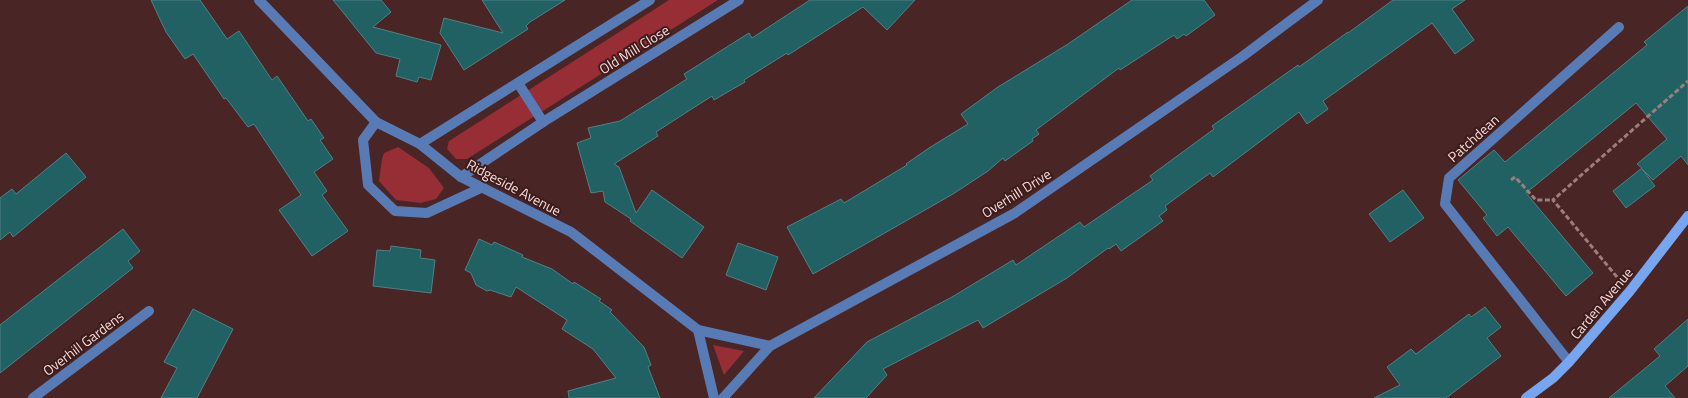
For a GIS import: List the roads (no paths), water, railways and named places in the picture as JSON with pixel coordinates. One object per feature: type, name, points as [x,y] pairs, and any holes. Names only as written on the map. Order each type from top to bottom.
[{"type":"street","name":"Ridgeside Avenue","points":[[259,0],[376,122],[420,144],[461,177],[570,232],[698,330],[770,346]]},
{"type":"street","points":[[420,144],[650,0]]},
{"type":"street","name":"Old Mill Close","points":[[461,177],[544,122],[739,0]]},
{"type":"street","name":"Overhill Drive","points":[[723,398],[770,346],[1015,213],[1243,56],[1318,0]]},
{"type":"street","name":"Patchdean","points":[[1569,362],[1445,204],[1449,178],[1619,26]]},
{"type":"street","points":[[518,83],[544,122]]},
{"type":"street","points":[[376,122],[364,140],[368,185],[395,211],[427,213],[483,187]]},
{"type":"street","name":"Carden Avenue","points":[[1526,398],[1553,378],[1569,362],[1630,291],[1688,216]]},
{"type":"street","name":"Overhill Gardens","points":[[34,398],[148,310]]},
{"type":"street","points":[[698,330],[714,398]]}]
